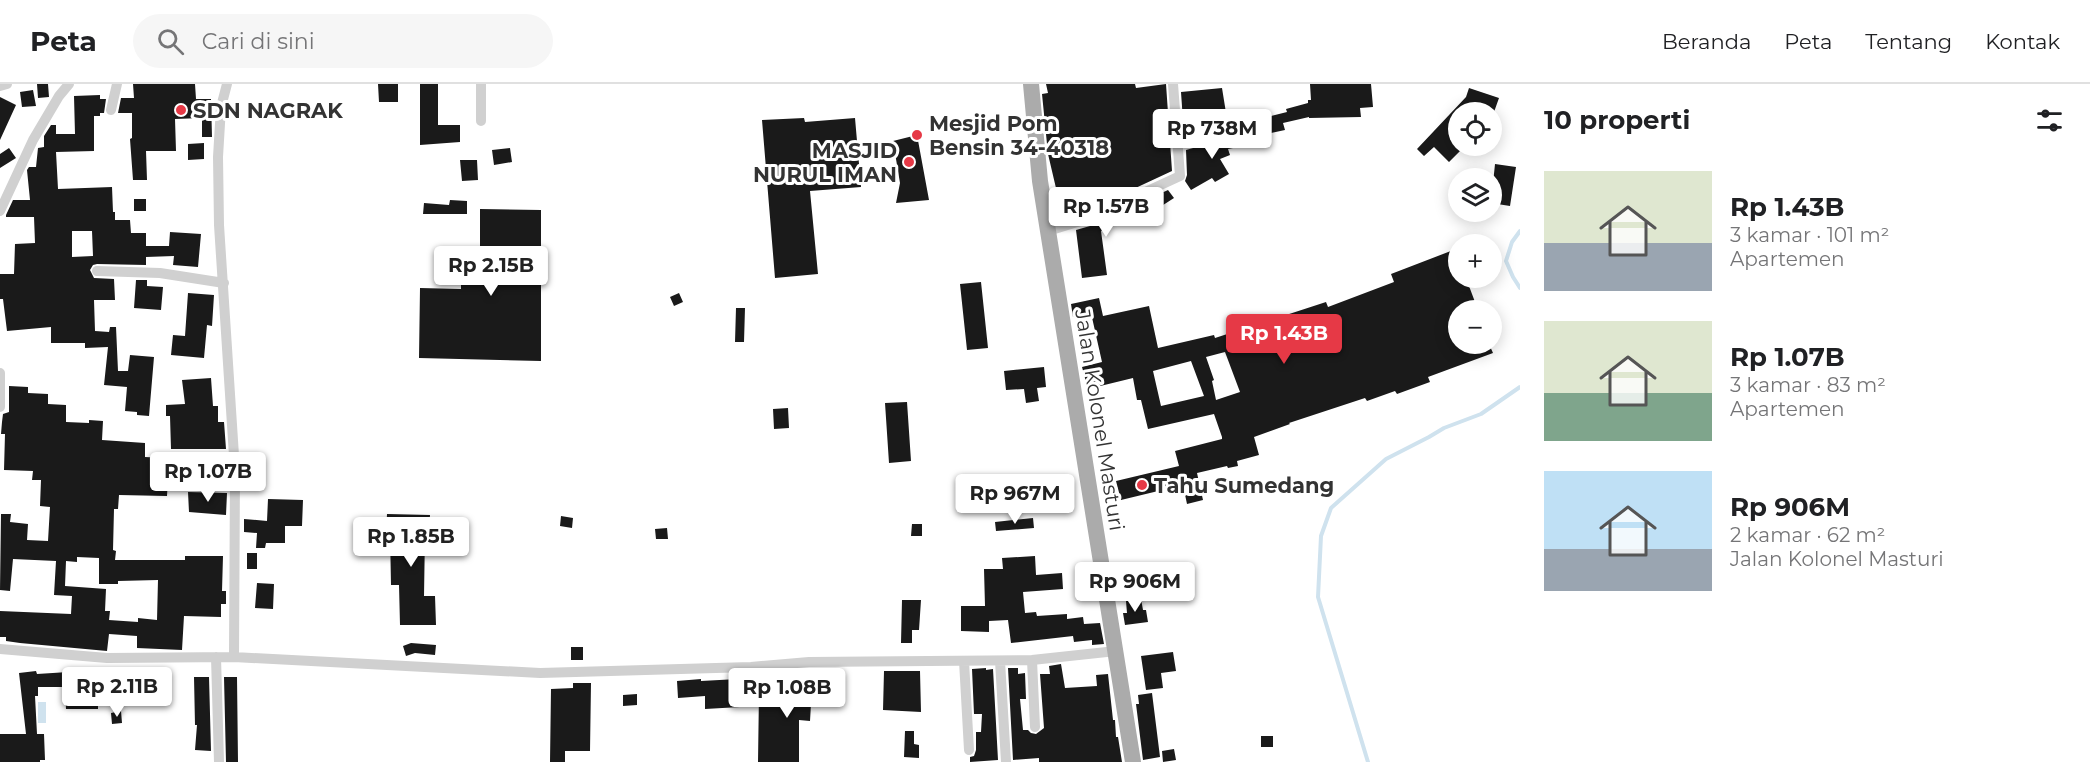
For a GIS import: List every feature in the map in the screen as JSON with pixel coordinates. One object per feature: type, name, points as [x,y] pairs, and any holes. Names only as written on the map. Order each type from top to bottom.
[{"type":"main road","name":"Jalan Kolonel Masturi","points":[[1031,84],[1040,181],[1066,354],[1133,762]]},
{"type":"street","points":[[0,86],[7,84]]},
{"type":"street","points":[[0,211],[33,140],[59,96],[69,84]]},
{"type":"street","points":[[111,110],[117,84]]},
{"type":"street","points":[[227,84],[221,106],[218,150],[219,225],[235,471],[234,657]]},
{"type":"street","points":[[481,84],[481,121]]},
{"type":"street","points":[[1048,231],[1087,219],[1180,176],[1173,84]]},
{"type":"street","points":[[97,271],[160,273],[224,283]]},
{"type":"street","points":[[0,373],[0,407]]},
{"type":"street","points":[[0,649],[107,658],[234,657],[540,673],[751,667],[809,662],[1032,660],[1116,651]]},
{"type":"street","points":[[216,657],[219,762]]},
{"type":"street","points":[[1032,660],[1035,727]]},
{"type":"street","points":[[964,661],[969,750]]},
{"type":"street","points":[[1000,661],[1006,762]]},
{"type":"water","points":[[38,702],[46,702],[46,723],[38,723]]},
{"type":"building","points":[[37,84],[48,84],[49,97],[38,98]]},
{"type":"building","points":[[133,84],[195,84],[196,99],[211,99],[212,137],[202,137],[202,118],[175,119],[176,151],[146,151],[147,180],[133,180],[130,139],[132,138],[132,113],[118,113],[121,98],[134,98]]},
{"type":"building","points":[[378,84],[398,84],[398,102],[379,102]]},
{"type":"building","points":[[420,84],[438,84],[438,125],[460,125],[460,142],[420,145]]},
{"type":"building","points":[[1046,84],[1135,84],[1136,88],[1166,84],[1172,171],[1084,212],[1063,218],[1048,154],[1042,94],[1048,93]]},
{"type":"building","points":[[1310,84],[1371,84],[1373,107],[1360,108],[1361,117],[1309,117],[1283,123],[1285,130],[1271,133],[1267,117],[1308,103],[1308,100],[1311,100]]},
{"type":"building","points":[[1222,88],[1227,119],[1183,121],[1181,92]]},
{"type":"building","points":[[1469,88],[1499,98],[1498,102],[1461,102]]},
{"type":"building","points":[[33,90],[36,106],[22,107],[20,92]]},
{"type":"building","points":[[100,95],[100,99],[106,99],[104,113],[94,116],[94,151],[56,152],[58,189],[112,187],[115,220],[130,220],[131,233],[146,233],[146,246],[169,246],[170,232],[201,234],[198,267],[173,265],[174,256],[146,257],[146,265],[97,264],[93,265],[90,270],[94,278],[114,279],[115,300],[94,300],[95,331],[109,332],[110,327],[116,327],[118,371],[128,371],[130,355],[154,357],[149,416],[125,411],[127,387],[104,385],[108,347],[85,348],[85,343],[51,343],[51,327],[7,331],[3,299],[0,299],[0,274],[14,274],[15,244],[35,243],[34,217],[6,217],[6,215],[13,200],[30,200],[27,170],[29,167],[36,167],[38,148],[44,147],[44,136],[51,125],[56,125],[56,134],[75,134],[74,96]],"holes":[[[72,231],[92,231],[93,256],[72,257]]]},
{"type":"building","points":[[0,97],[16,105],[0,140]]},
{"type":"building","points":[[1448,116],[1448,156],[1455,156],[1449,162],[1434,147],[1424,156],[1417,149]]},
{"type":"building","points":[[804,118],[805,122],[855,118],[861,187],[810,191],[818,274],[775,278],[762,120]]},
{"type":"building","points":[[1250,132],[1253,144],[1228,149],[1230,155],[1220,159],[1229,174],[1215,182],[1212,178],[1191,190],[1185,181],[1187,175],[1186,150]]},
{"type":"building","name":"MASJID NURUL IMAN","points":[[917,135],[929,200],[896,203],[900,183],[893,141]]},
{"type":"building","points":[[204,143],[204,159],[188,160],[188,144]]},
{"type":"building","points":[[9,148],[16,158],[0,168],[0,154]]},
{"type":"building","points":[[510,148],[512,162],[494,165],[492,150]]},
{"type":"building","points":[[460,160],[477,160],[478,180],[462,181]]},
{"type":"building","points":[[1495,164],[1516,167],[1510,206],[1502,205],[1502,168],[1495,168]]},
{"type":"building","points":[[1168,190],[1174,198],[1160,207],[1155,199],[1137,213],[1101,231],[1107,275],[1082,278],[1076,230],[1090,226]]},
{"type":"building","points":[[134,199],[146,199],[146,211],[134,211]]},
{"type":"building","points":[[450,200],[467,201],[467,214],[423,214],[424,203],[449,205]]},
{"type":"building","points":[[480,209],[541,210],[541,361],[419,358],[420,288],[461,289],[461,273],[480,273]]},
{"type":"building","points":[[1448,252],[1448,288],[1470,288],[1474,300],[1448,300],[1448,354],[1490,354],[1428,377],[1430,382],[1397,394],[1395,391],[1367,401],[1365,398],[1254,437],[1259,455],[1237,461],[1238,466],[1228,468],[1227,466],[1197,473],[1203,500],[1187,504],[1183,485],[1121,500],[1116,481],[1179,466],[1175,451],[1222,439],[1222,437],[1214,414],[1148,429],[1141,400],[1137,400],[1133,378],[1088,389],[1082,367],[1102,362],[1091,313],[1073,317],[1071,304],[1099,298],[1103,316],[1149,306],[1158,348],[1214,335],[1215,338],[1326,302],[1328,307],[1394,282],[1391,274]],"holes":[[[1225,352],[1240,392],[1216,400],[1212,381],[1214,380],[1206,357]],[[1191,361],[1204,396],[1161,406],[1153,371]]]},
{"type":"building","points":[[136,280],[147,280],[147,286],[163,287],[161,310],[134,308]]},
{"type":"building","points":[[981,282],[988,348],[967,350],[960,284]]},
{"type":"building","points":[[188,293],[214,295],[212,326],[207,325],[204,358],[171,355],[173,335],[185,336]]},
{"type":"building","points":[[679,293],[683,302],[674,306],[670,297]]},
{"type":"building","points":[[736,308],[745,308],[744,342],[735,342]]},
{"type":"building","points":[[1044,367],[1046,387],[1037,388],[1039,401],[1026,403],[1024,389],[1006,390],[1004,371]]},
{"type":"building","points":[[211,378],[213,406],[218,406],[218,422],[224,422],[226,449],[171,449],[170,416],[166,416],[166,405],[185,404],[182,380]]},
{"type":"building","points":[[9,386],[28,387],[28,393],[48,394],[48,404],[66,405],[66,422],[103,421],[102,440],[145,443],[145,457],[164,458],[164,478],[168,478],[167,496],[119,495],[118,509],[114,509],[113,550],[116,551],[115,560],[185,560],[185,556],[223,556],[222,591],[226,591],[226,604],[221,604],[221,617],[184,616],[182,650],[137,648],[137,636],[109,634],[107,651],[20,643],[6,641],[6,637],[0,637],[0,611],[71,614],[72,596],[54,595],[56,561],[13,559],[10,591],[0,590],[1,514],[11,514],[10,522],[28,524],[27,540],[48,541],[50,507],[40,506],[41,480],[32,480],[33,471],[4,470],[5,434],[1,434],[2,422],[3,414],[9,412]],"holes":[[[77,557],[99,558],[99,584],[158,580],[157,620],[138,618],[138,622],[109,620],[110,611],[105,611],[106,589],[65,586],[66,561],[77,562]]]},
{"type":"building","points":[[907,402],[911,461],[889,463],[885,403]]},
{"type":"building","points":[[788,408],[789,428],[774,429],[773,409]]},
{"type":"building","points":[[1037,476],[1038,490],[1005,493],[1003,478]]},
{"type":"building","points":[[188,492],[227,493],[226,515],[189,512]]},
{"type":"building","points":[[268,499],[303,500],[302,526],[285,526],[285,543],[266,543],[265,548],[256,548],[257,533],[244,532],[244,519],[267,521]]},
{"type":"building","points":[[387,514],[430,515],[429,533],[425,533],[424,596],[435,596],[436,625],[400,625],[399,585],[391,585],[390,533],[386,533]]},
{"type":"building","points":[[561,516],[573,518],[572,528],[560,526]]},
{"type":"building","points":[[1033,518],[1034,528],[996,531],[995,522]]},
{"type":"building","points":[[912,524],[922,524],[922,536],[911,536]]},
{"type":"building","points":[[667,528],[668,539],[656,539],[655,529]]},
{"type":"building","points":[[247,553],[257,553],[257,569],[247,569]]},
{"type":"building","points":[[1035,556],[1036,575],[1062,573],[1063,589],[1023,592],[1025,613],[1036,612],[1037,616],[1067,614],[1067,619],[1083,617],[1084,624],[1100,623],[1104,644],[1092,645],[1092,640],[1074,642],[1073,636],[1011,643],[1008,620],[989,621],[989,632],[961,631],[961,606],[985,606],[984,569],[1003,569],[1002,558]]},
{"type":"building","points":[[257,583],[274,584],[273,609],[255,608]]},
{"type":"building","points":[[1141,599],[1148,622],[1125,625],[1123,613],[1127,613],[1126,601]]},
{"type":"building","points":[[902,600],[921,600],[919,630],[912,630],[912,643],[901,643]]},
{"type":"building","points":[[411,643],[436,645],[435,655],[415,653],[406,656],[403,646]]},
{"type":"building","points":[[571,647],[583,647],[583,660],[571,660]]},
{"type":"building","points":[[1173,652],[1176,671],[1161,673],[1163,688],[1146,690],[1141,656]]},
{"type":"building","points":[[1061,664],[1065,688],[1097,686],[1096,675],[1108,674],[1113,720],[1115,720],[1116,737],[1118,737],[1122,762],[1039,762],[1039,758],[1013,760],[1008,668],[1018,668],[1018,674],[1025,673],[1026,699],[1020,699],[1023,730],[1036,734],[1044,728],[1040,674],[1050,674],[1049,666]]},
{"type":"building","points":[[986,668],[986,670],[993,669],[998,760],[970,762],[970,757],[974,756],[976,750],[976,732],[981,732],[982,714],[974,714],[972,669]]},
{"type":"building","points":[[36,671],[37,674],[84,671],[85,686],[98,685],[98,709],[66,709],[65,687],[38,687],[38,696],[35,696],[37,734],[44,734],[45,760],[0,762],[0,734],[26,734],[19,673]]},
{"type":"building","points":[[884,671],[920,671],[921,712],[883,710]]},
{"type":"building","points":[[144,672],[163,674],[162,689],[143,687]]},
{"type":"building","points":[[790,676],[802,676],[802,682],[832,683],[831,705],[811,704],[810,721],[799,720],[799,762],[758,762],[759,692],[790,693]]},
{"type":"building","points":[[194,677],[209,677],[211,751],[195,750],[197,725],[195,725]]},
{"type":"building","points":[[224,677],[237,677],[238,762],[226,762]]},
{"type":"building","points":[[701,679],[701,681],[738,679],[740,707],[705,709],[705,696],[678,698],[677,681]]},
{"type":"building","points":[[573,683],[591,683],[590,751],[565,751],[565,762],[550,762],[551,689],[573,688]]},
{"type":"building","points":[[1152,693],[1160,757],[1143,760],[1136,704],[1139,704],[1138,695]]},
{"type":"building","points":[[637,694],[637,705],[623,706],[623,695]]},
{"type":"building","points":[[121,711],[122,723],[112,724],[111,713]]},
{"type":"building","points":[[905,731],[914,731],[914,744],[919,745],[919,758],[904,757]]},
{"type":"building","points":[[1261,736],[1273,736],[1273,747],[1261,747]]},
{"type":"building","points":[[1174,749],[1176,760],[1163,762],[1162,751]]},
{"type":"waterway","points":[[1520,231],[1512,242],[1506,261],[1520,288]]},
{"type":"waterway","points":[[1368,762],[1318,597],[1321,536],[1331,508],[1386,459],[1444,428],[1481,414],[1520,387]]},
{"type":"place","name":"SDN NAGRAK","points":[[181,110]]},
{"type":"place","name":"Mesjid Pom Bensin 34-40318","points":[[917,135]]},
{"type":"place","name":"MASJID NURUL IMAN","points":[[909,162]]},
{"type":"place","name":"Tahu Sumedang","points":[[1142,485]]}]
